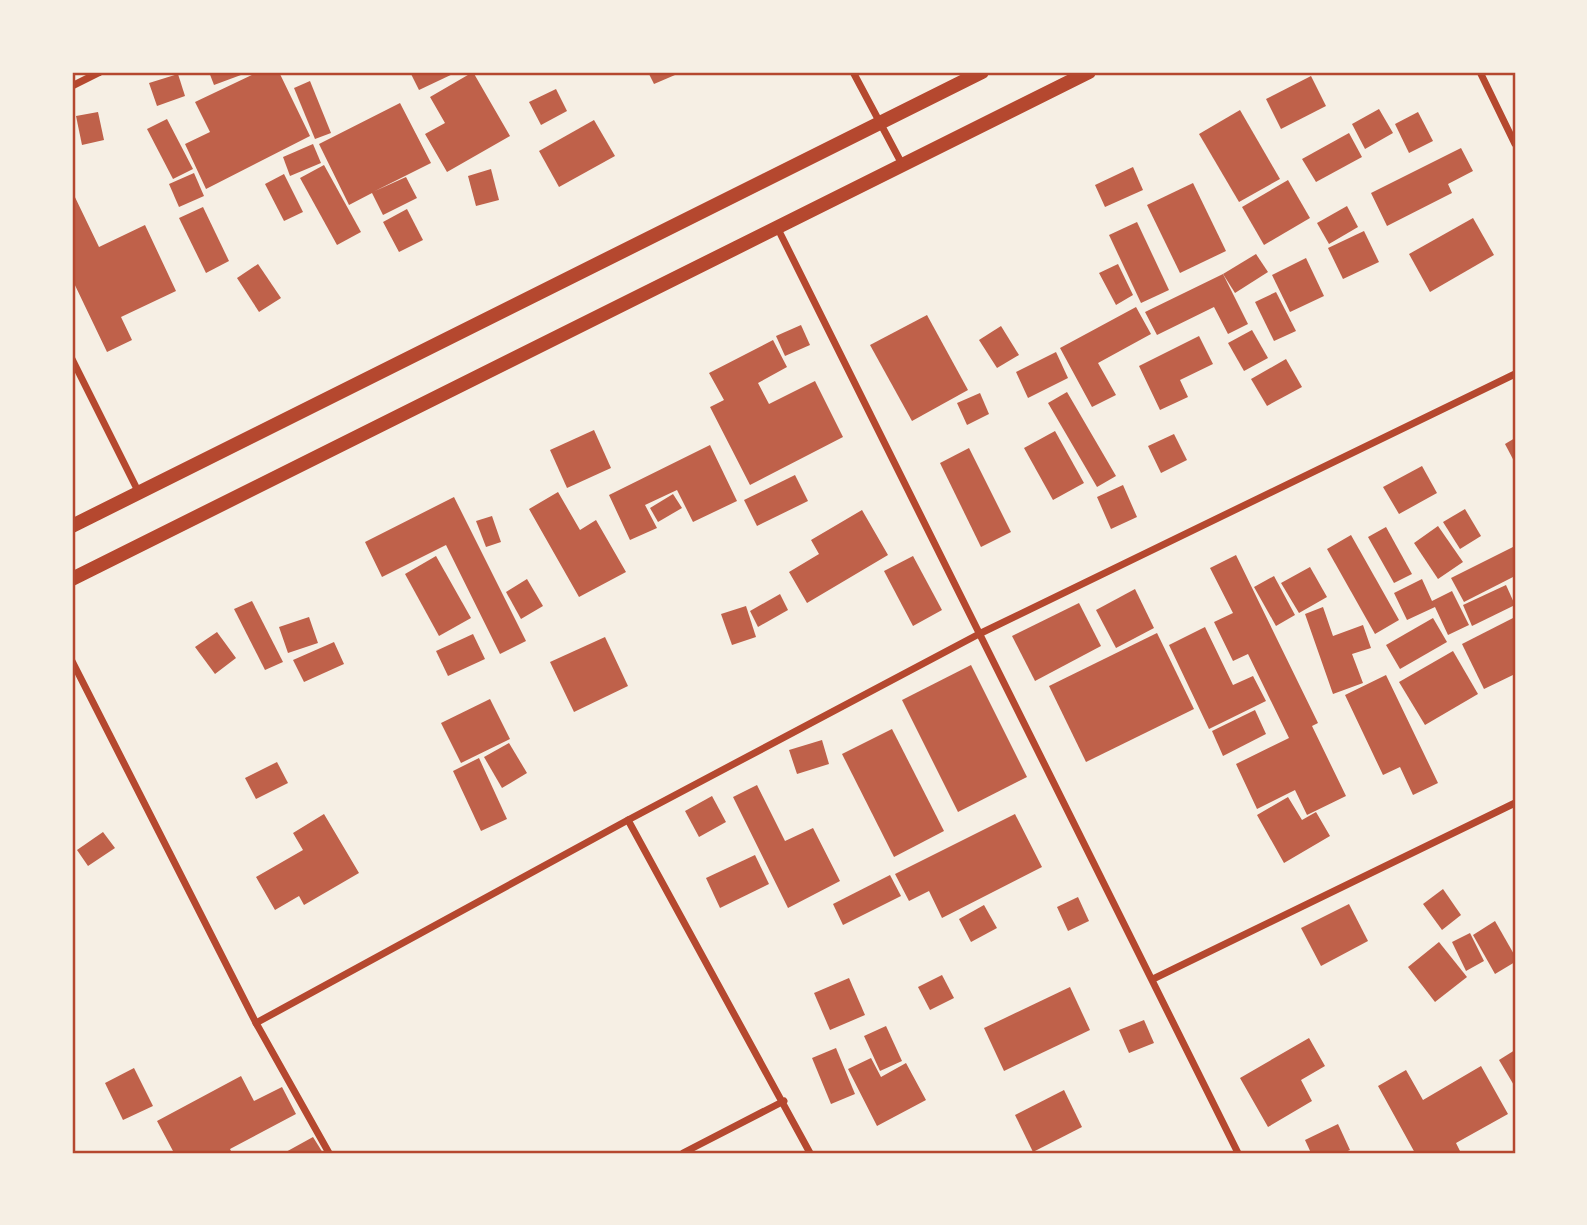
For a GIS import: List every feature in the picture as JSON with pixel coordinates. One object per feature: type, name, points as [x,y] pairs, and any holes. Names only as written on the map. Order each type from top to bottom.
[{"type":"main road","points":[[72,526],[982,72]]},
{"type":"main road","points":[[72,579],[1089,72]]},
{"type":"street","points":[[72,86],[100,72]]},
{"type":"street","points":[[853,72],[902,164]]},
{"type":"street","points":[[1480,72],[1515,144]]},
{"type":"street","points":[[777,227],[1238,1153]]},
{"type":"street","points":[[72,359],[139,493]]},
{"type":"street","points":[[256,1023],[628,820],[979,634],[1515,374]]},
{"type":"street","points":[[72,661],[256,1023],[329,1153]]},
{"type":"street","points":[[1153,979],[1515,803]]},
{"type":"street","points":[[628,820],[784,1101],[810,1153]]},
{"type":"street","points":[[683,1153],[784,1101]]},
{"type":"building","points":[[209,72],[249,72],[214,85]]},
{"type":"building","points":[[258,72],[279,72],[310,136],[206,189],[185,144],[210,132],[195,102]]},
{"type":"building","points":[[410,72],[457,72],[419,90]]},
{"type":"building","points":[[473,72],[510,136],[447,172],[425,134],[445,123],[430,97]]},
{"type":"building","points":[[648,72],[682,72],[654,84]]},
{"type":"building","points":[[178,74],[185,96],[157,106],[149,83]]},
{"type":"building","points":[[1311,76],[1326,106],[1281,129],[1266,99]]},
{"type":"building","points":[[310,81],[331,133],[315,139],[294,88]]},
{"type":"building","points":[[556,89],[567,111],[541,125],[529,102]]},
{"type":"building","points":[[400,103],[431,163],[375,191],[406,177],[417,198],[383,215],[372,193],[349,205],[319,144]]},
{"type":"building","points":[[1379,109],[1393,133],[1365,149],[1352,124]]},
{"type":"building","points":[[1240,110],[1280,179],[1239,202],[1199,134]]},
{"type":"building","points":[[98,112],[104,140],[82,145],[76,116]]},
{"type":"building","points":[[1418,112],[1433,141],[1409,153],[1395,124]]},
{"type":"building","points":[[167,119],[193,169],[173,179],[147,129]]},
{"type":"building","points":[[594,120],[615,156],[559,187],[539,151]]},
{"type":"building","points":[[1349,133],[1362,157],[1316,182],[1302,159]]},
{"type":"building","points":[[313,144],[321,163],[290,176],[283,157]]},
{"type":"building","points":[[1461,148],[1473,171],[1448,184],[1452,193],[1387,226],[1371,193]]},
{"type":"building","points":[[324,165],[361,232],[337,245],[300,178]]},
{"type":"building","points":[[1133,167],[1143,190],[1105,207],[1095,185]]},
{"type":"building","points":[[491,169],[499,200],[476,206],[468,176]]},
{"type":"building","points":[[194,173],[204,196],[179,207],[169,184]]},
{"type":"building","points":[[284,174],[303,212],[284,221],[265,184]]},
{"type":"building","points":[[1288,180],[1310,218],[1264,245],[1242,207]]},
{"type":"building","points":[[1193,183],[1226,251],[1180,273],[1147,205]]},
{"type":"building","points":[[72,191],[99,247],[145,225],[176,291],[121,317],[132,340],[107,352],[72,279]]},
{"type":"building","points":[[1347,206],[1358,227],[1329,244],[1317,223]]},
{"type":"building","points":[[203,207],[229,261],[206,273],[179,218]]},
{"type":"building","points":[[407,209],[423,240],[399,252],[383,222]]},
{"type":"building","points":[[1473,218],[1494,255],[1430,292],[1409,254]]},
{"type":"building","points":[[1137,222],[1169,290],[1141,303],[1109,235]]},
{"type":"building","points":[[1364,231],[1379,262],[1343,279],[1328,248]]},
{"type":"building","points":[[1256,254],[1268,272],[1235,293],[1223,274]]},
{"type":"building","points":[[1306,258],[1324,296],[1290,312],[1272,275]]},
{"type":"building","points":[[258,264],[281,298],[259,312],[237,278]]},
{"type":"building","points":[[1118,264],[1133,295],[1116,305],[1099,273]]},
{"type":"building","points":[[1223,274],[1248,324],[1228,334],[1214,307],[1157,335],[1145,312]]},
{"type":"building","points":[[1276,292],[1296,331],[1274,341],[1255,302]]},
{"type":"building","points":[[1136,307],[1151,334],[1098,363],[1116,395],[1092,407],[1060,348]]},
{"type":"building","points":[[927,315],[968,390],[912,421],[870,345]]},
{"type":"building","points":[[801,325],[810,345],[785,356],[776,336]]},
{"type":"building","points":[[1001,326],[1019,355],[997,368],[979,340]]},
{"type":"building","points":[[1252,330],[1268,358],[1244,371],[1228,343]]},
{"type":"building","points":[[1199,336],[1213,364],[1180,380],[1188,397],[1160,410],[1139,366]]},
{"type":"building","points":[[773,340],[787,367],[758,383],[769,404],[815,381],[843,437],[750,485],[710,407],[724,400],[709,373]]},
{"type":"building","points":[[1056,352],[1068,378],[1028,398],[1016,372]]},
{"type":"building","points":[[1286,359],[1302,387],[1267,406],[1251,379]]},
{"type":"building","points":[[1067,392],[1116,476],[1097,487],[1048,403]]},
{"type":"building","points":[[980,393],[989,414],[967,425],[957,403]]},
{"type":"building","points":[[594,430],[611,468],[567,488],[550,450]]},
{"type":"building","points":[[1055,431],[1084,483],[1053,500],[1024,448]]},
{"type":"building","points":[[1174,434],[1187,460],[1161,473],[1148,446]]},
{"type":"building","points":[[1515,438],[1515,463],[1505,444]]},
{"type":"building","points":[[710,445],[737,501],[693,522],[677,490],[645,505],[657,528],[630,540],[609,495]]},
{"type":"building","points":[[969,448],[1011,532],[981,547],[940,463]]},
{"type":"building","points":[[1422,466],[1437,493],[1399,514],[1383,487]]},
{"type":"building","points":[[795,475],[808,501],[757,526],[744,500]]},
{"type":"building","points":[[1123,485],[1137,517],[1111,529],[1097,497]]},
{"type":"building","points":[[558,492],[580,530],[596,520],[626,572],[579,597],[529,509]]},
{"type":"building","points":[[673,494],[682,508],[658,522],[650,508]]},
{"type":"building","points":[[454,497],[526,641],[500,654],[446,545],[382,577],[365,542]]},
{"type":"building","points":[[1465,509],[1481,536],[1460,549],[1443,522]]},
{"type":"building","points":[[862,510],[888,555],[807,603],[789,572],[819,554],[811,540]]},
{"type":"building","points":[[492,516],[501,542],[486,547],[476,521]]},
{"type":"building","points":[[1438,526],[1463,562],[1438,579],[1414,543]]},
{"type":"building","points":[[1386,527],[1412,574],[1394,583],[1368,537]]},
{"type":"building","points":[[1351,535],[1399,620],[1375,634],[1327,549]]},
{"type":"building","points":[[1513,547],[1515,576],[1464,602],[1451,578]]},
{"type":"building","points":[[1236,555],[1318,723],[1312,726],[1346,796],[1307,815],[1295,790],[1257,809],[1236,764],[1289,738],[1248,654],[1233,661],[1214,622],[1233,613],[1210,568]]},
{"type":"building","points":[[436,556],[471,618],[439,636],[405,574]]},
{"type":"building","points":[[913,556],[942,610],[913,626],[884,571]]},
{"type":"building","points":[[1310,567],[1327,597],[1299,613],[1281,583]]},
{"type":"building","points":[[1274,576],[1295,615],[1276,626],[1254,587]]},
{"type":"building","points":[[527,579],[543,606],[521,619],[506,592]]},
{"type":"building","points":[[1422,579],[1432,601],[1452,591],[1469,625],[1448,635],[1435,607],[1407,620],[1394,593]]},
{"type":"building","points":[[1506,585],[1515,605],[1472,626],[1463,605]]},
{"type":"building","points":[[1135,589],[1154,628],[1116,648],[1096,610]]},
{"type":"building","points":[[780,594],[788,610],[758,627],[750,611]]},
{"type":"building","points":[[252,601],[283,662],[265,670],[234,609]]},
{"type":"building","points":[[1079,603],[1101,646],[1035,681],[1012,636]]},
{"type":"building","points":[[746,606],[756,637],[732,645],[721,614]]},
{"type":"building","points":[[1323,607],[1333,636],[1363,625],[1371,648],[1352,654],[1363,683],[1333,694],[1305,614]]},
{"type":"building","points":[[309,617],[318,643],[288,653],[279,627]]},
{"type":"building","points":[[1515,617],[1515,674],[1484,689],[1462,644]]},
{"type":"building","points":[[1433,618],[1447,642],[1400,669],[1386,645]]},
{"type":"building","points":[[1205,627],[1233,685],[1253,676],[1266,701],[1209,729],[1169,645]]},
{"type":"building","points":[[217,632],[236,658],[215,674],[195,647]]},
{"type":"building","points":[[1157,633],[1194,709],[1086,762],[1049,686]]},
{"type":"building","points":[[473,634],[485,659],[448,676],[436,651]]},
{"type":"building","points":[[605,637],[628,686],[574,712],[550,662]]},
{"type":"building","points":[[334,642],[344,664],[304,682],[293,660]]},
{"type":"building","points":[[1453,651],[1478,694],[1425,725],[1399,682]]},
{"type":"building","points":[[971,665],[1027,777],[958,812],[902,700]]},
{"type":"building","points":[[1386,675],[1438,783],[1413,795],[1400,767],[1383,775],[1345,695]]},
{"type":"building","points":[[490,699],[510,739],[461,763],[441,723]]},
{"type":"building","points":[[1255,710],[1266,734],[1223,756],[1212,731]]},
{"type":"building","points":[[892,729],[944,831],[894,857],[842,754]]},
{"type":"building","points":[[822,740],[829,764],[797,774],[789,750]]},
{"type":"building","points":[[509,743],[527,773],[502,788],[484,757]]},
{"type":"building","points":[[479,758],[507,819],[481,831],[453,771]]},
{"type":"building","points":[[277,762],[288,783],[256,799],[245,778]]},
{"type":"building","points":[[757,785],[785,841],[813,828],[840,881],[788,908],[733,797]]},
{"type":"building","points":[[712,796],[726,822],[699,837],[685,811]]},
{"type":"building","points":[[1288,797],[1302,820],[1316,812],[1330,836],[1284,863],[1257,815]]},
{"type":"building","points":[[324,814],[359,873],[304,905],[299,896],[275,910],[256,877],[303,850],[293,833]]},
{"type":"building","points":[[1015,814],[1042,867],[942,918],[929,891],[909,901],[895,874]]},
{"type":"building","points":[[103,832],[115,848],[88,866],[77,850]]},
{"type":"building","points":[[755,855],[769,884],[720,908],[706,878]]},
{"type":"building","points":[[890,875],[901,896],[843,925],[833,904]]},
{"type":"building","points":[[1443,889],[1461,915],[1442,930],[1423,904]]},
{"type":"building","points":[[1078,897],[1089,921],[1068,931],[1057,907]]},
{"type":"building","points":[[1349,904],[1368,941],[1321,966],[1301,928]]},
{"type":"building","points":[[984,905],[997,928],[971,942],[959,919]]},
{"type":"building","points":[[1495,921],[1515,956],[1515,962],[1495,974],[1473,935]]},
{"type":"building","points":[[1470,933],[1484,961],[1466,971],[1452,942]]},
{"type":"building","points":[[1439,942],[1467,977],[1435,1002],[1408,967]]},
{"type":"building","points":[[942,975],[954,998],[930,1010],[918,987]]},
{"type":"building","points":[[849,978],[865,1015],[830,1030],[814,993]]},
{"type":"building","points":[[1070,987],[1090,1030],[1004,1071],[984,1028]]},
{"type":"building","points":[[1144,1020],[1154,1043],[1129,1053],[1119,1030]]},
{"type":"building","points":[[886,1026],[902,1061],[880,1071],[864,1036]]},
{"type":"building","points":[[1309,1038],[1325,1066],[1301,1080],[1312,1101],[1268,1127],[1240,1078]]},
{"type":"building","points":[[836,1048],[855,1094],[831,1104],[812,1058]]},
{"type":"building","points":[[1515,1050],[1515,1087],[1499,1060]]},
{"type":"building","points":[[871,1058],[881,1077],[906,1063],[926,1100],[877,1126],[848,1069]]},
{"type":"building","points":[[1481,1066],[1508,1114],[1456,1143],[1461,1153],[1415,1153],[1378,1086],[1406,1070],[1423,1100]]},
{"type":"building","points":[[134,1068],[153,1106],[123,1120],[105,1083]]},
{"type":"building","points":[[241,1076],[254,1101],[282,1087],[296,1114],[230,1149],[232,1153],[169,1153],[173,1151],[157,1121]]},
{"type":"building","points":[[1064,1090],[1082,1127],[1033,1152],[1015,1115]]},
{"type":"building","points":[[1338,1124],[1350,1150],[1343,1153],[1311,1153],[1305,1140]]},
{"type":"building","points":[[313,1137],[323,1153],[284,1153]]}]
